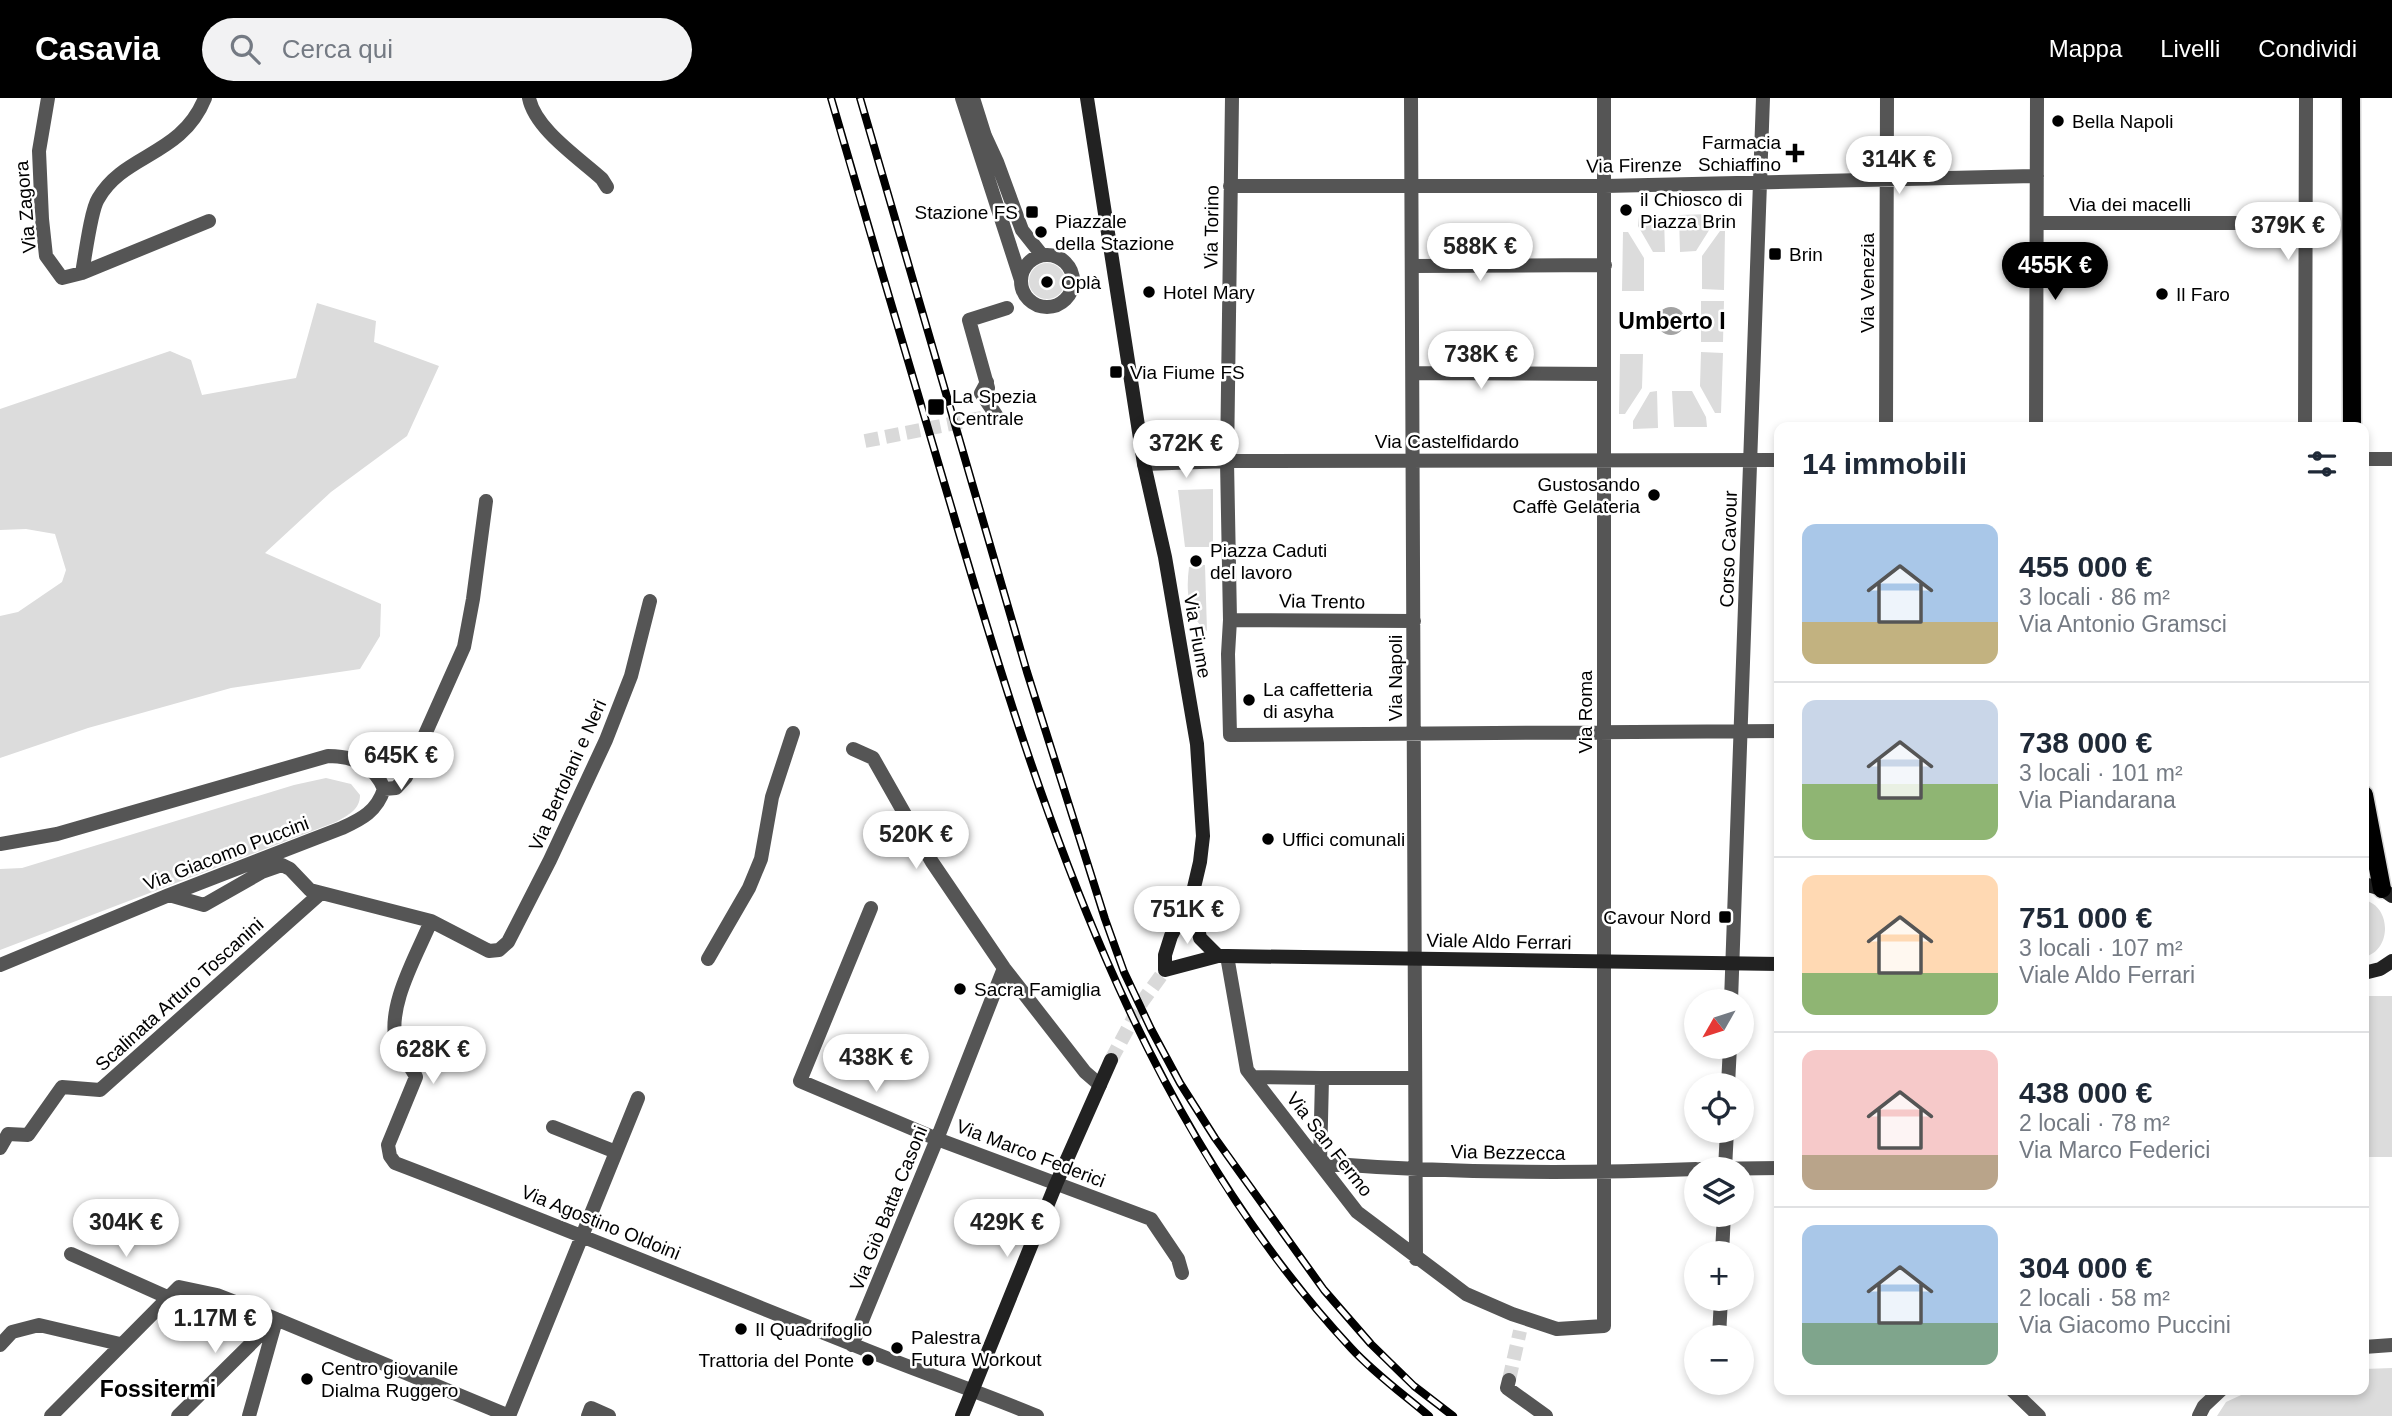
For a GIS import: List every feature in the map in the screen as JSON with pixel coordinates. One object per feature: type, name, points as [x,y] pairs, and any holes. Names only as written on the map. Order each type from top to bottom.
[{"type":"main road","name":"Via Fiume","points":[[1087,98],[1144,464],[1164,557],[1197,744],[1203,836],[1200,862],[1192,896],[1171,936],[1165,956],[1165,970]]},
{"type":"main road","points":[[2351,98],[2352,422]]},
{"type":"main road","points":[[2369,827],[2379,890]]},
{"type":"main road","points":[[1192,896],[1199,938],[1222,956]]},
{"type":"main road","name":"Viale Aldo Ferrari","points":[[1165,970],[1222,956],[1774,964]]},
{"type":"main road","points":[[2369,971],[2388,967]]},
{"type":"main road","points":[[962,1416],[1056,1184],[1111,1060]]},
{"type":"street","name":"Via Zagora","points":[[48,98],[39,151],[46,256],[62,278],[82,273]]},
{"type":"street","points":[[82,273],[97,200],[117,176],[182,134],[190,126],[205,98]]},
{"type":"street","points":[[529,98],[534,114],[542,125],[602,179],[607,187]]},
{"type":"street","points":[[962,98],[1020,280],[1026,296],[1040,307],[1057,305],[1070,294],[1073,278],[1066,262],[1050,254],[1042,255],[1026,264],[1020,280]]},
{"type":"street","points":[[973,98],[1022,230],[1042,255]]},
{"type":"street","name":"Via Torino","points":[[1232,98],[1227,461],[1230,735],[1414,732]]},
{"type":"street","name":"Via Napoli","points":[[1411,98],[1416,1259]]},
{"type":"street","name":"Via Roma","points":[[1604,98],[1604,1326]]},
{"type":"street","name":"Corso Cavour","points":[[1732,989],[1763,98]]},
{"type":"street","name":"Via Venezia","points":[[1886,422],[1887,98]]},
{"type":"street","points":[[2036,422],[2038,98]]},
{"type":"street","points":[[2305,422],[2306,98]]},
{"type":"street","name":"Via Firenze","points":[[1230,186],[1605,186],[2038,176]]},
{"type":"street","points":[[82,273],[209,221]]},
{"type":"street","name":"Via dei macelli","points":[[2038,223],[2306,223]]},
{"type":"street","points":[[1412,266],[1605,265]]},
{"type":"street","points":[[996,415],[981,393],[987,385],[969,320],[1007,309]]},
{"type":"street","points":[[1413,373],[1604,374]]},
{"type":"street","points":[[2369,459],[2391,459]]},
{"type":"street","name":"Via Castelfidardo","points":[[1144,464],[1227,461],[1774,460]]},
{"type":"street","name":"Via Giacomo Puccini","points":[[0,965],[363,819],[380,800],[384,789],[396,788],[406,777],[464,647],[486,502]]},
{"type":"street","name":"Via Bertolani e Neri","points":[[431,921],[489,951],[495,951],[508,942],[606,740],[631,676],[650,601]]},
{"type":"street","name":"Via Trento","points":[[1230,620],[1414,621]]},
{"type":"street","points":[[1414,732],[1774,731]]},
{"type":"street","points":[[708,959],[749,888],[761,859],[772,797],[793,733]]},
{"type":"street","points":[[853,749],[873,758],[932,862],[1004,968],[1085,1072],[1100,1085]]},
{"type":"street","points":[[0,844],[57,834],[328,756],[345,756],[359,761],[376,774],[384,789]]},
{"type":"street","points":[[169,895],[204,905],[261,872],[282,865],[290,869],[310,890],[431,921]]},
{"type":"street","name":"Scalinata Arturo Toscanini","points":[[0,1148],[8,1134],[28,1135],[62,1087],[100,1090],[321,893]]},
{"type":"street","name":"Via Marco Federici","points":[[871,908],[800,1081],[937,1139],[1151,1219],[1178,1259],[1182,1273]]},
{"type":"street","name":"Via Agostino Oldoini","points":[[431,921],[401,995],[395,1019],[394,1034],[398,1048],[416,1077],[388,1145],[392,1160],[583,1234],[852,1345],[973,1389],[1037,1416]]},
{"type":"street","name":"Via San Fermo","points":[[1222,956],[1247,1069],[1357,1212],[1466,1294],[1521,1324],[1557,1329],[1604,1326]]},
{"type":"street","name":"Via Giò Batta Casoni","points":[[852,1345],[1004,968]]},
{"type":"street","points":[[1253,1077],[1415,1079]]},
{"type":"street","points":[[1320,1163],[1322,1078]]},
{"type":"street","points":[[51,1416],[120,1343],[179,1287],[217,1295],[235,1302],[509,1416],[638,1098]]},
{"type":"street","points":[[553,1127],[616,1152]]},
{"type":"street","name":"Via Bezzecca","points":[[1320,1163],[1416,1170],[1604,1173],[1684,1170]]},
{"type":"street","name":"Via Bezzecca","points":[[1754,1168],[1774,1168]]},
{"type":"street","points":[[71,1254],[167,1297]]},
{"type":"street","points":[[178,1416],[276,1319]]},
{"type":"street","points":[[249,1416],[276,1319]]},
{"type":"street","points":[[0,1345],[12,1332],[39,1325],[120,1343]]},
{"type":"street","points":[[2369,1347],[2392,1345]]},
{"type":"street","points":[[1509,1380],[1507,1388],[1546,1416]]},
{"type":"street","points":[[2017,1395],[2039,1416]]},
{"type":"street","points":[[2199,1416],[2204,1406],[2216,1395]]},
{"type":"street","points":[[589,1416],[591,1408],[609,1416]]},
{"type":"shaded area","points":[[1712,214],[1713,224],[1696,251],[1680,252],[1679,215]]},
{"type":"shaded area","points":[[1639,216],[1664,216],[1665,252],[1653,252],[1638,226]]},
{"type":"shaded area","points":[[1720,231],[1725,231],[1724,290],[1702,289],[1702,256]]},
{"type":"shaded area","points":[[1623,232],[1628,232],[1644,258],[1644,291],[1622,291]]},
{"type":"shaded area","points":[[1047,263],[1059,269],[1065,281],[1059,293],[1047,299],[1035,293],[1029,281],[1035,269]]},
{"type":"shaded area","points":[[1701,301],[1724,301],[1723,342],[1701,342]]},
{"type":"shaded area","points":[[317,303],[376,321],[374,342],[439,366],[407,436],[331,492],[265,553],[381,604],[380,636],[360,669],[231,688],[88,728],[0,758],[0,616],[18,612],[62,582],[66,570],[55,534],[26,529],[0,530],[0,409],[170,351],[191,360],[202,395],[296,378]]},
{"type":"shaded area","points":[[1671,307],[1681,311],[1685,321],[1681,331],[1671,335],[1661,331],[1657,321],[1661,311]]},
{"type":"shaded area","points":[[1701,352],[1723,353],[1721,413],[1715,413],[1700,386]]},
{"type":"shaded area","points":[[1620,354],[1643,354],[1642,388],[1625,414],[1619,414]]},
{"type":"shaded area","points":[[1657,391],[1658,428],[1633,429],[1633,421],[1650,392]]},
{"type":"shaded area","points":[[1672,391],[1692,391],[1706,417],[1707,427],[1674,427]]},
{"type":"shaded area","points":[[1213,489],[1213,547],[1185,547],[1178,490]]},
{"type":"shaded area","points":[[1205,565],[1207,631],[1195,618],[1189,602],[1189,567]]},
{"type":"shaded area","points":[[326,778],[351,784],[360,795],[356,808],[336,822],[0,950],[0,869],[22,868],[294,785]]},
{"type":"shaded area","points":[[2369,902],[2380,911],[2385,928],[2384,938],[2369,955]]},
{"type":"shaded area","points":[[2369,996],[2392,996],[2392,1157],[2369,1157]]},
{"type":"shaded area","points":[[2392,1368],[2392,1416],[2217,1416],[2226,1402],[2241,1395],[2369,1395],[2369,1369]]},
{"type":"tunnel","points":[[865,441],[996,415]]},
{"type":"tunnel","points":[[1111,1060],[1142,1002],[1165,970]]},
{"type":"tunnel","points":[[1509,1380],[1520,1331]]},
{"type":"railway","points":[[831,98],[1024,743],[1106,960],[1156,1064],[1212,1164],[1277,1259],[1351,1348],[1429,1416]]},
{"type":"railway","points":[[860,98],[1027,672],[1124,972],[1180,1083],[1215,1138],[1324,1290],[1371,1344],[1414,1386],[1453,1416]]},
{"type":"place","name":"Bella Napoli","points":[[2058,121]]},
{"type":"place","name":"Farmacia Schiaffino","points":[[1795,153]]},
{"type":"place","name":"il Chiosco di Piazza Brin","points":[[1626,210]]},
{"type":"place","name":"Stazione FS","points":[[1032,212]]},
{"type":"place","name":"Piazzale della Stazione","points":[[1041,232]]},
{"type":"place","name":"Brin","points":[[1775,254]]},
{"type":"place","name":"Oplà","points":[[1047,282]]},
{"type":"place","name":"Hotel Mary","points":[[1149,292]]},
{"type":"place","name":"Il Faro","points":[[2162,294]]},
{"type":"place","name":"Via Fiume FS","points":[[1116,372]]},
{"type":"place","name":"La Spezia Centrale","points":[[936,407]]},
{"type":"place","name":"Gustosando Caffè Gelateria","points":[[1654,495]]},
{"type":"place","name":"Piazza Caduti del lavoro","points":[[1196,561]]},
{"type":"place","name":"La caffetteria di asyha","points":[[1249,700]]},
{"type":"place","name":"Uffici comunali","points":[[1268,839]]},
{"type":"place","name":"Cavour Nord","points":[[1725,917]]},
{"type":"place","name":"Sacra Famiglia","points":[[960,989]]},
{"type":"place","name":"Il Quadrifoglio","points":[[741,1329]]},
{"type":"place","name":"Palestra Futura Workout","points":[[897,1348]]},
{"type":"place","name":"Trattoria del Ponte","points":[[868,1360]]},
{"type":"place","name":"Centro giovanile Dialma Ruggero","points":[[307,1379]]},
{"type":"district","name":"Umberto I","points":[[1672,321]]},
{"type":"district","name":"Fossitermi","points":[[158,1389]]}]
